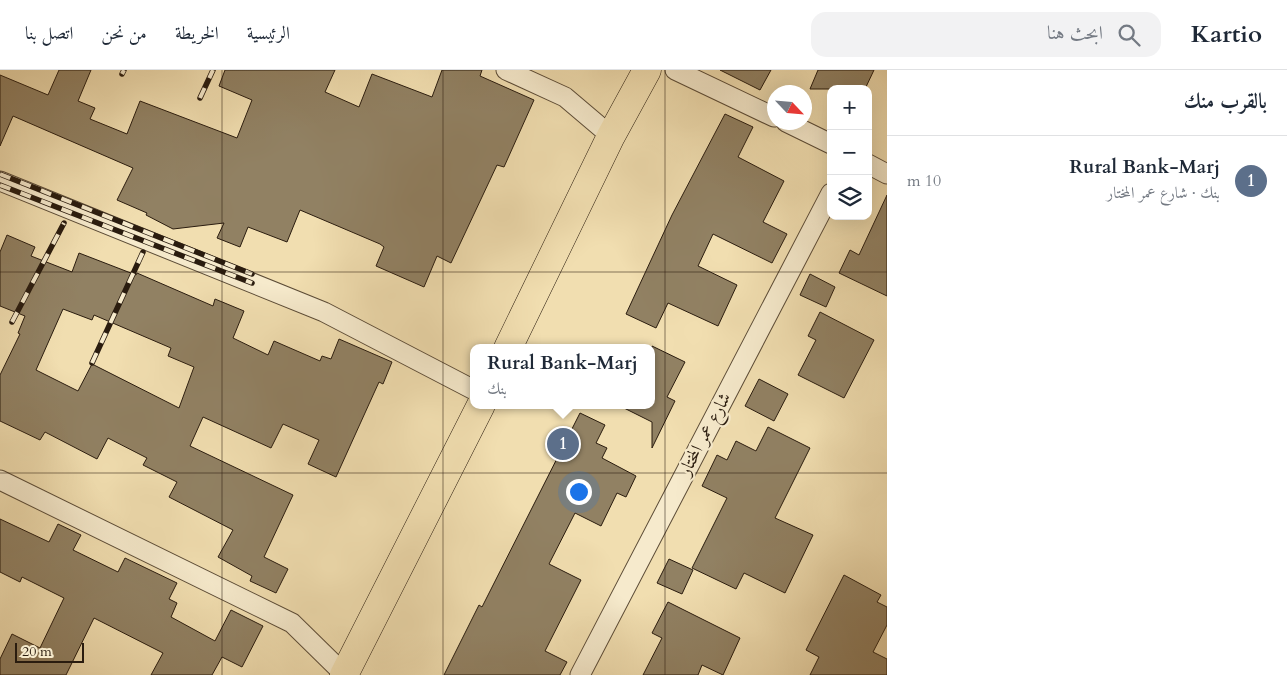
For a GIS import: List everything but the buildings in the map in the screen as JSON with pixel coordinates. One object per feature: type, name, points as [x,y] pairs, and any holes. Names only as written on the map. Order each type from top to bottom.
[{"type":"main road","points":[[510,344],[611,136],[647,70]]},
{"type":"main road","points":[[344,675],[479,409]]},
{"type":"street","points":[[506,70],[565,97],[611,136]]},
{"type":"street","points":[[676,70],[767,114]]},
{"type":"street","points":[[802,130],[827,142]]},
{"type":"street","points":[[872,166],[887,174]]},
{"type":"street","points":[[0,181],[324,312],[470,388]]},
{"type":"street","name":"شارع عمر المختار","points":[[580,675],[827,201]]},
{"type":"street","points":[[0,480],[292,624],[344,675]]},
{"type":"railway","points":[[122,74],[124,70]]},
{"type":"railway","points":[[200,98],[213,70]]},
{"type":"railway","points":[[0,174],[252,274]]},
{"type":"railway","points":[[0,185],[252,283]]},
{"type":"railway","points":[[12,322],[64,223]]},
{"type":"railway","points":[[92,363],[143,252]]},
{"type":"place","name":"Rural Bank-Marj","points":[[563,444]]}]
